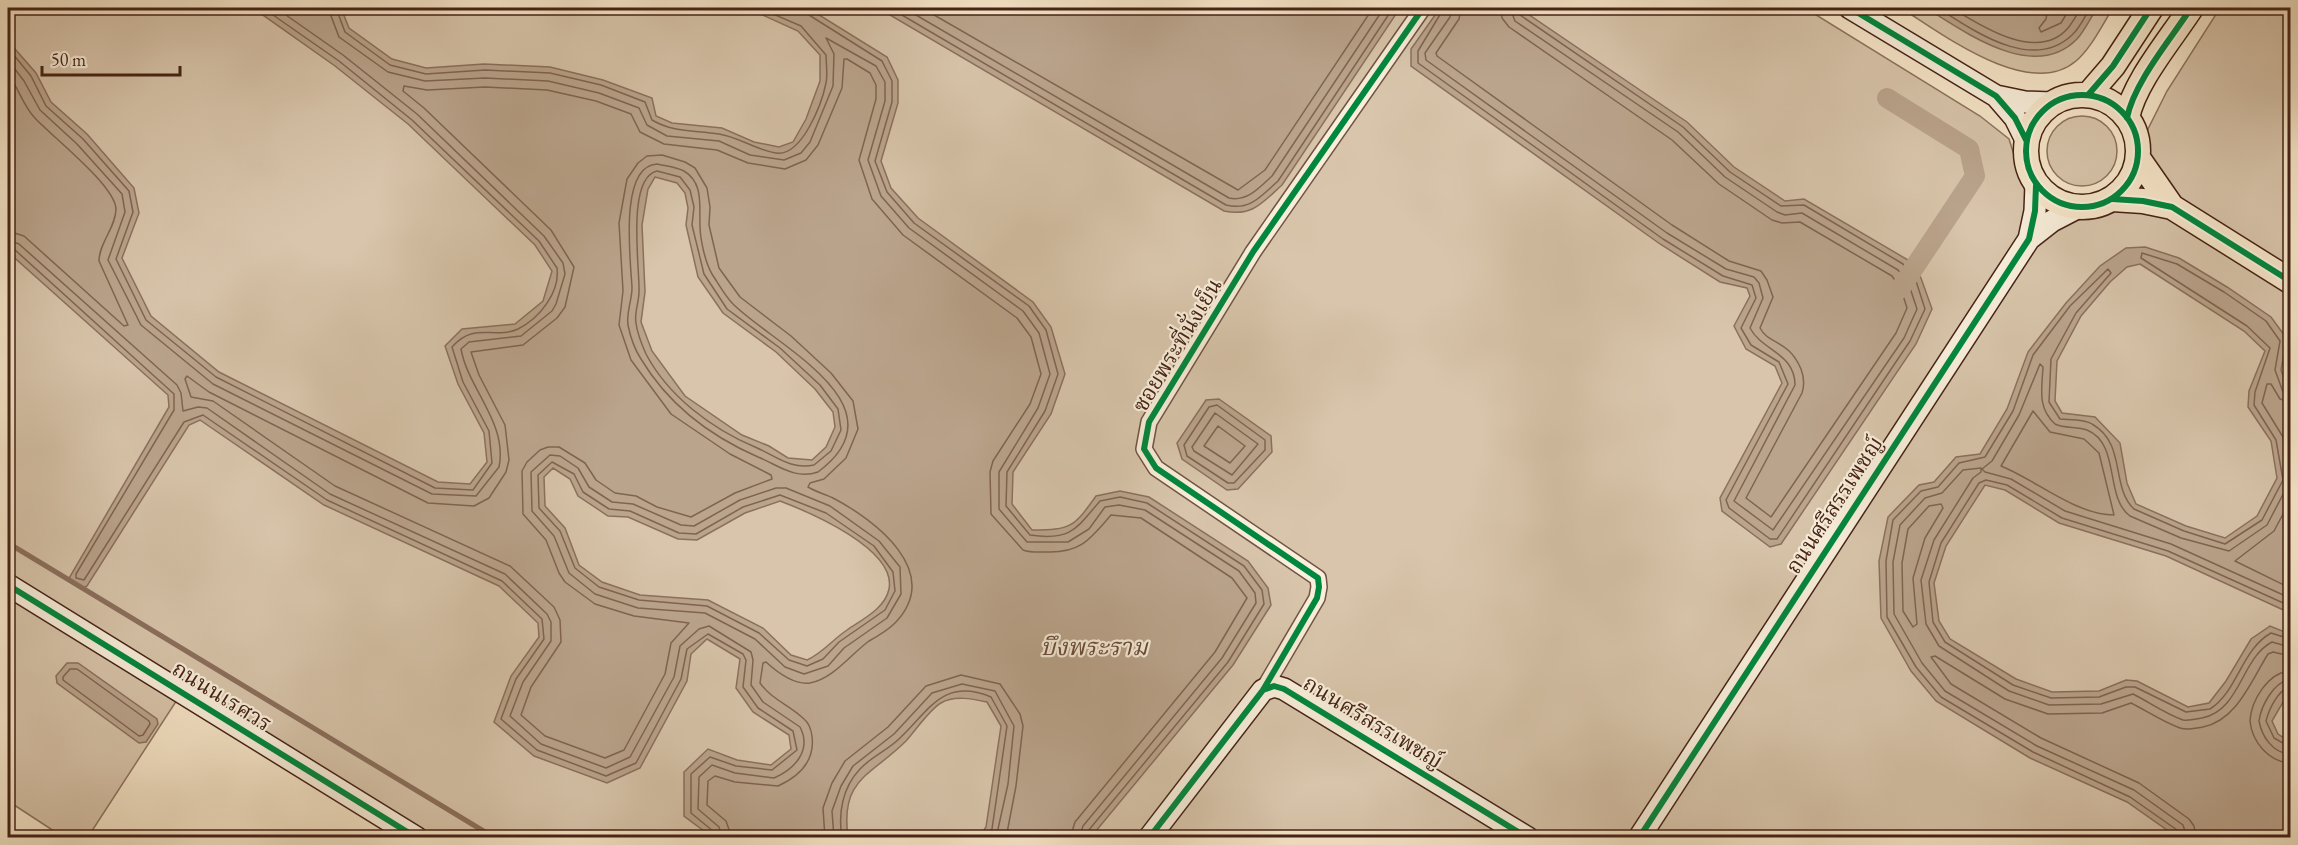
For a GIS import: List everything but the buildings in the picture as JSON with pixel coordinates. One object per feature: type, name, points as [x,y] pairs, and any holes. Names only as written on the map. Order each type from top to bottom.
[{"type":"main road","points":[[2088,95],[2113,66],[2151,8]]},
{"type":"main road","points":[[2127,118],[2129,107],[2141,85],[2191,8]]},
{"type":"main road","points":[[2075,95],[2088,95],[2116,107],[2127,118],[2135,134],[2138,158],[2130,182],[2112,199],[2101,205],[2077,208],[2054,200],[2036,185],[2026,164],[2026,140],[2035,119],[2052,103],[2075,95]]},
{"type":"main road","points":[[2138,158],[2172,207]]},
{"type":"main road","points":[[2112,199],[2143,201],[2172,207],[2290,281]]},
{"type":"street","name":"ซอยพระที่นั่งเย็น","points":[[1263,690],[1317,598],[1318,578],[1309,569],[1156,468],[1144,449],[1149,422],[1253,252],[1423,8]]},
{"type":"street","points":[[1850,8],[1996,96],[2015,118],[2026,140]]},
{"type":"street","points":[[1996,96],[2025,102],[2052,103]]},
{"type":"street","name":"ถนนศรีสรรเพชญ์","points":[[2029,239],[2035,211],[2036,185]]},
{"type":"street","name":"ถนนศรีสรรเพชญ์","points":[[1639,837],[2029,239],[2052,221],[2077,208]]},
{"type":"street","name":"ถนนนเรศวร","points":[[8,585],[417,837]]},
{"type":"street","name":"ถนนศรีสรรเพชญ์","points":[[1263,690],[1274,686],[1284,689],[1528,837]]},
{"type":"street","points":[[1149,837],[1263,690]]},
{"type":"shaded area","points":[[8,8],[1805,8],[1980,116],[2009,139],[2025,190],[2070,220],[2120,208],[2147,167],[2147,131],[2167,91],[2220,8],[2290,8],[2290,837],[433,837],[186,686],[88,837],[63,837],[8,801],[8,670],[14,660],[8,656]]},
{"type":"shaded area","points":[[1901,8],[2113,8],[2092,43],[2076,61],[2057,71],[2034,73],[1986,59]]},
{"type":"shaded area","points":[[2089,116],[2102,122],[2111,131],[2115,137],[2117,151],[2115,165],[2107,176],[2096,184],[2075,186],[2057,176],[2049,165],[2047,144],[2057,126],[2068,118]]},
{"type":"water","name":"บึงพระราม","points":[[253,8],[341,8],[349,28],[392,59],[426,68],[484,64],[550,67],[603,80],[652,98],[656,116],[672,123],[722,128],[754,142],[779,147],[793,142],[806,119],[820,81],[820,55],[798,31],[747,8],[808,8],[887,57],[898,80],[898,103],[881,161],[891,188],[918,218],[1033,302],[1051,327],[1065,374],[1051,414],[1013,472],[1012,504],[1032,530],[1055,529],[1070,525],[1096,496],[1120,491],[1149,497],[1248,561],[1268,588],[1271,605],[1233,665],[1091,837],[979,837],[986,827],[1001,726],[987,702],[964,698],[952,699],[937,706],[906,741],[861,780],[849,802],[848,837],[712,837],[684,816],[684,772],[708,749],[737,760],[771,765],[791,749],[789,735],[753,712],[736,688],[740,659],[707,639],[691,654],[687,681],[640,768],[607,783],[534,756],[494,722],[511,676],[539,637],[538,623],[499,586],[324,505],[200,420],[189,425],[87,586],[82,589],[68,580],[169,407],[168,395],[8,252],[8,41],[36,73],[51,102],[87,134],[134,188],[139,213],[122,258],[151,316],[219,372],[438,482],[470,484],[487,462],[484,433],[458,384],[445,346],[462,329],[515,324],[543,301],[552,271],[535,245],[408,124],[335,66]],"holes":[[[655,177],[677,183],[685,193],[688,208],[686,225],[698,277],[723,313],[776,352],[815,389],[833,412],[835,427],[826,447],[812,460],[788,458],[769,446],[742,435],[685,396],[652,351],[641,322],[645,292],[642,225],[648,189]],[[553,468],[570,479],[578,496],[608,516],[628,517],[678,539],[697,540],[745,513],[780,501],[829,523],[866,546],[888,574],[887,596],[872,613],[813,657],[807,660],[791,655],[763,628],[708,600],[640,595],[602,582],[579,565],[565,528],[545,506],[544,477]]]},
{"type":"water","points":[[878,8],[1400,8],[1282,185],[1256,207],[1234,212],[1224,211]]},
{"type":"water","points":[[1440,8],[1519,8],[1687,122],[1734,167],[1785,201],[1804,199],[1908,260],[1921,278],[1932,309],[1916,344],[1781,544],[1770,547],[1722,511],[1720,498],[1782,383],[1775,366],[1746,349],[1734,326],[1750,296],[1747,288],[1720,282],[1660,244],[1411,66],[1411,49]]},
{"type":"water","points":[[1926,8],[2009,8],[2023,11],[2028,8],[2097,8],[2077,39],[2060,51],[2041,56],[2021,55],[2000,49],[1960,29]]},
{"type":"water","points":[[2145,247],[2179,258],[2271,317],[2287,339],[2281,370],[2290,396],[2290,613],[2166,556],[2059,523],[2005,490],[1985,485],[1946,546],[1934,583],[1939,621],[1950,639],[2016,679],[2052,692],[2099,691],[2126,680],[2137,681],[2188,707],[2209,703],[2226,681],[2251,639],[2270,626],[2290,634],[2290,690],[2272,721],[2278,734],[2290,742],[2290,837],[2177,837],[2127,802],[2030,758],[1936,701],[1911,671],[1881,618],[1879,561],[1888,517],[1919,485],[1934,482],[1956,457],[1980,454],[2007,409],[2028,352],[2066,303],[2100,266],[2126,248]],"holes":[[[2140,264],[2244,331],[2265,351],[2249,391],[2248,407],[2271,441],[2277,478],[2257,516],[2225,538],[2186,526],[2136,504],[2127,483],[2120,443],[2095,417],[2062,413],[2055,401],[2057,361],[2081,316],[2110,282],[2127,267]]]},
{"type":"water","points":[[1219,399],[1271,436],[1272,452],[1238,489],[1227,490],[1182,459],[1177,443],[1206,400]]},
{"type":"water","points":[[67,663],[78,663],[157,719],[158,724],[146,742],[139,743],[57,683],[56,676]]},
{"type":"waterway","points":[[1887,98],[1969,149],[1975,176],[1900,289]]},
{"type":"waterway","points":[[8,543],[495,838]]},
{"type":"cycle path","points":[[1263,690],[1317,598],[1318,578],[1156,468],[1144,449],[1149,422],[1253,252],[1423,8]]},
{"type":"cycle path","points":[[1850,8],[1996,96],[2015,118],[2026,140]]},
{"type":"cycle path","points":[[2088,95],[2113,66],[2151,8]]},
{"type":"cycle path","points":[[2127,118],[2131,104],[2145,76],[2191,8]]},
{"type":"cycle path","points":[[2082,95],[2104,99],[2122,111],[2134,129],[2138,151],[2134,173],[2122,191],[2104,203],[2082,207],[2060,203],[2042,191],[2030,173],[2026,151],[2030,129],[2042,111],[2060,99],[2082,95]]},
{"type":"cycle path","points":[[1639,838],[2029,239],[2035,211],[2036,185]]},
{"type":"cycle path","points":[[2112,199],[2143,201],[2172,207],[2290,281]]},
{"type":"cycle path","points":[[8,585],[417,838]]},
{"type":"cycle path","points":[[1149,838],[1263,690],[1274,686],[1284,689],[1528,838]]}]
